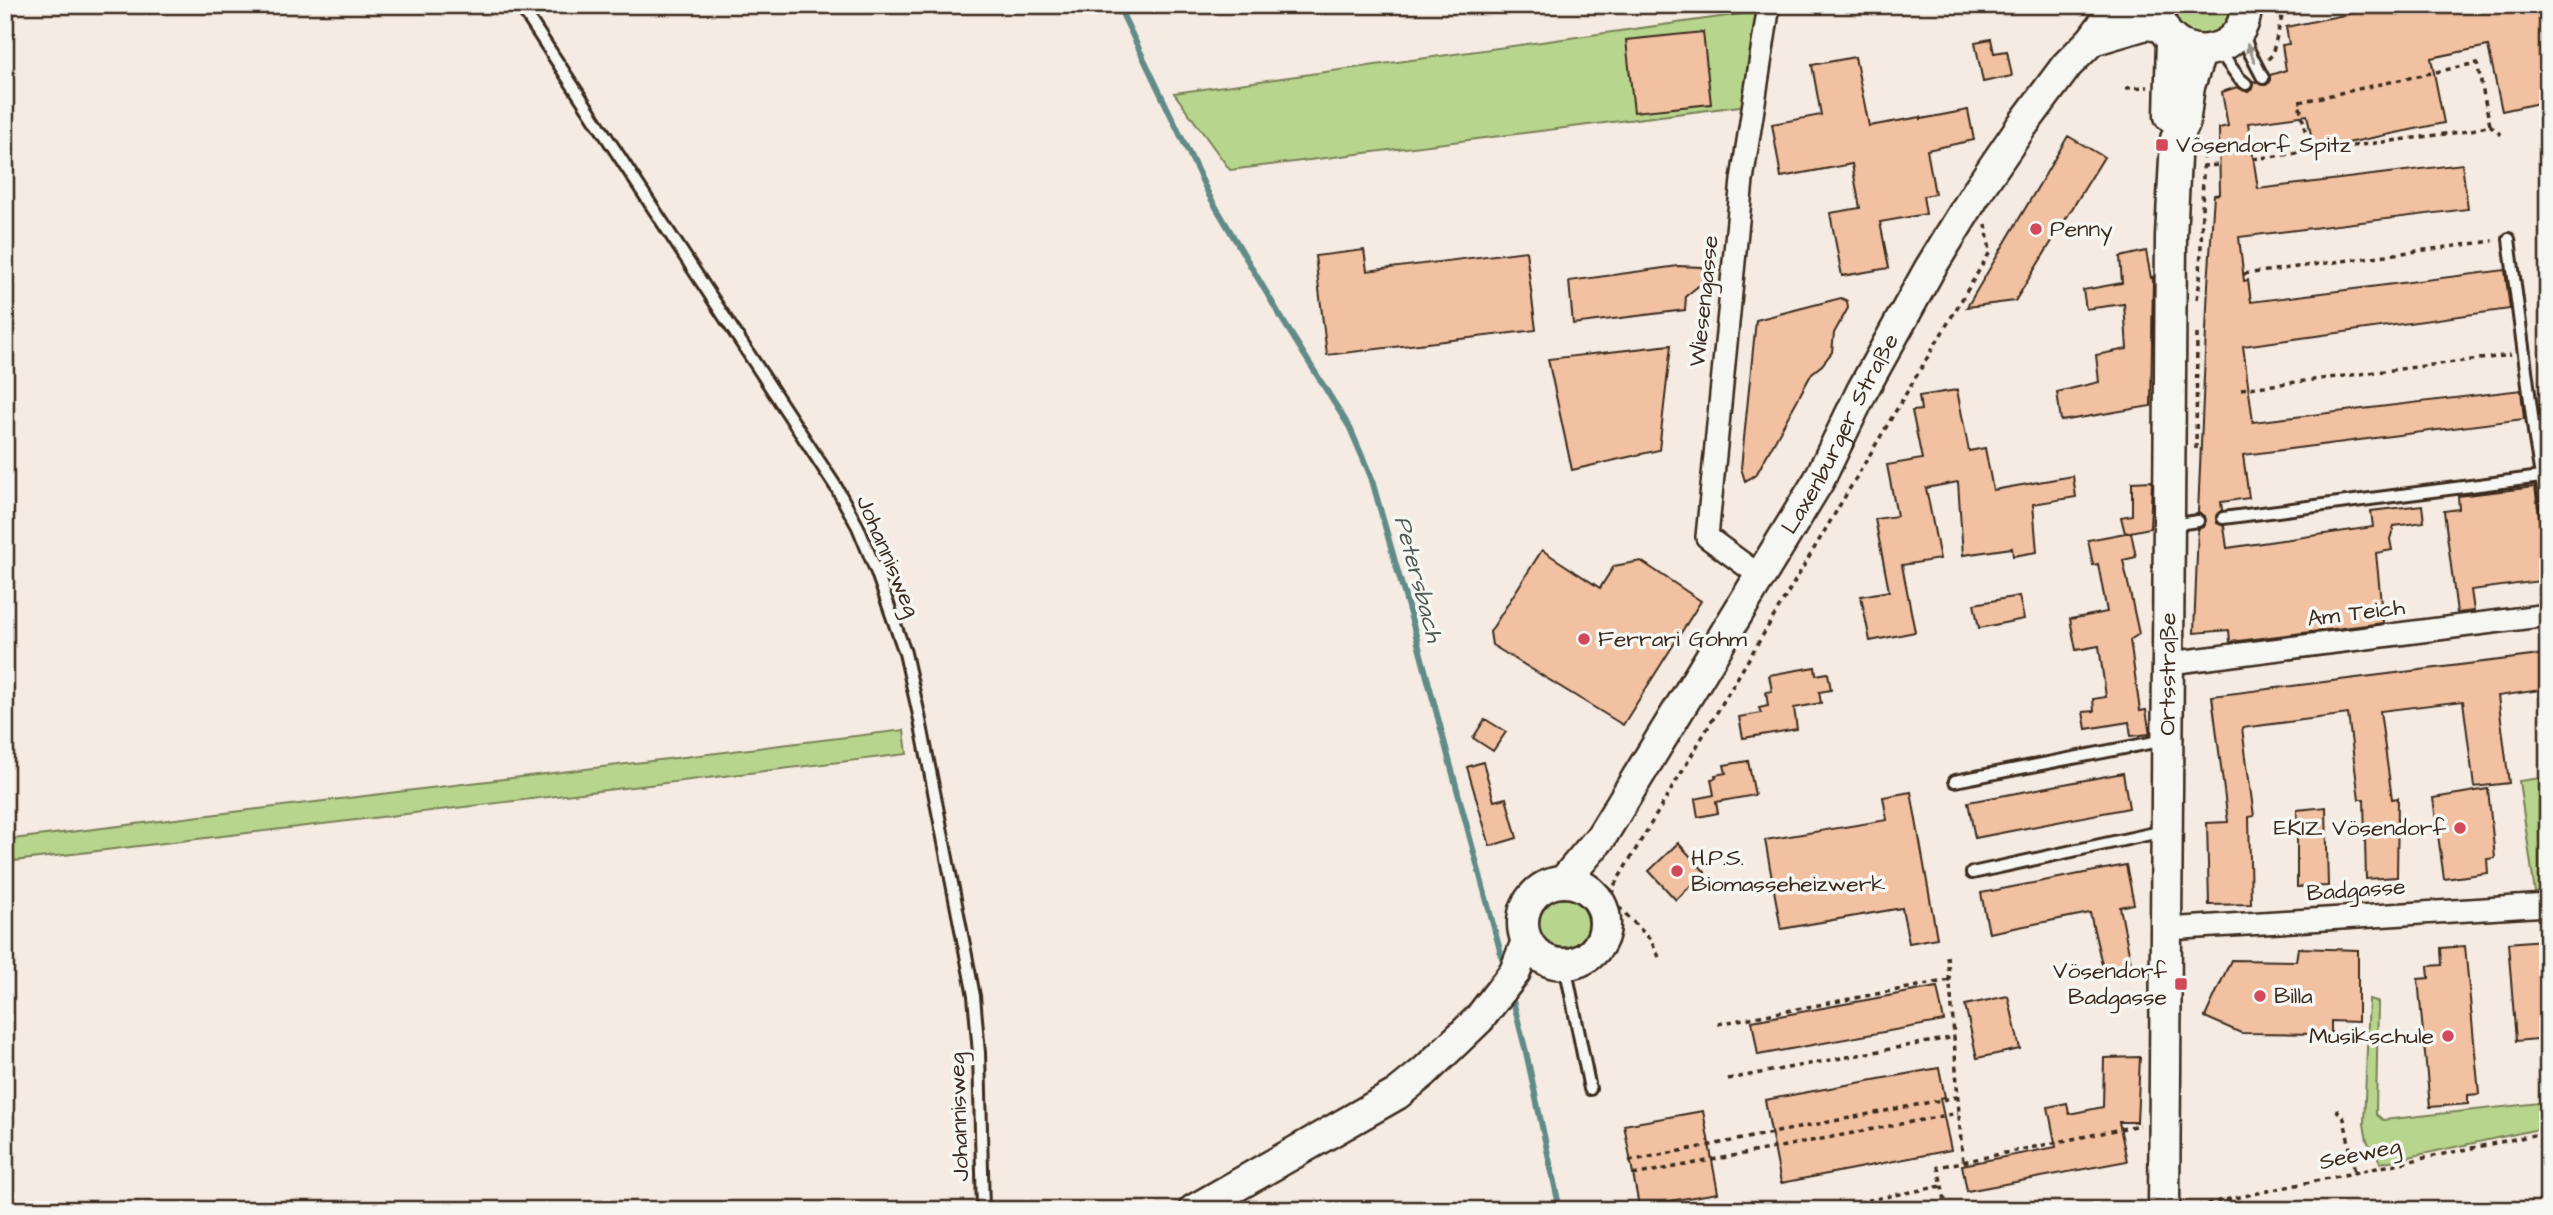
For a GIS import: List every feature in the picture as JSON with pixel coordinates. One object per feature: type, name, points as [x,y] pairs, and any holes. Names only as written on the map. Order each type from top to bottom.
[{"type":"main road","name":"Laxenburger Straße","points":[[1194,1210],[1397,1094],[1479,1019],[1515,972],[1546,956],[1522,926],[1528,902],[1546,885],[1576,886],[1601,836],[1819,480],[1922,282],[1980,187],[2067,65],[2092,40],[2105,22],[2128,5]]},
{"type":"main road","points":[[2164,23],[2185,48],[2209,50],[2231,40],[2244,16]]},
{"type":"main road","name":"Laxenburger Straße","points":[[2092,40],[2146,24],[2164,23]]},
{"type":"main road","name":"Ortsstraße","points":[[2164,23],[2170,86],[2170,124],[2190,139]]},
{"type":"main road","name":"Ortsstraße","points":[[2164,1210],[2170,663],[2184,523],[2171,236],[2190,139],[2184,124],[2189,86],[2209,50]]},
{"type":"main road","points":[[1546,956],[1584,959],[1595,951],[1602,939],[1605,916],[1600,902],[1576,886]]},
{"type":"street","name":"Wiesengasse","points":[[1760,576],[1707,537],[1742,180],[1769,5]]},
{"type":"street","name":"Am Teich","points":[[2170,663],[2548,615]]},
{"type":"street","name":"Badgasse","points":[[2167,929],[2548,905]]},
{"type":"lane","name":"Johannisweg","points":[[520,5],[836,487],[858,527],[877,573],[905,653],[974,996],[979,1053],[983,1210]]},
{"type":"lane","points":[[2244,16],[2249,51],[2263,78]]},
{"type":"lane","points":[[2209,50],[2246,84]]},
{"type":"lane","points":[[2510,239],[2548,520]]},
{"type":"lane","points":[[2535,439],[2548,437]]},
{"type":"lane","points":[[2223,517],[2541,477]]},
{"type":"lane","points":[[1955,781],[2169,739]]},
{"type":"lane","points":[[1972,873],[2168,830]]},
{"type":"lane","points":[[1546,956],[1590,1089]]},
{"type":"path","points":[[2257,67],[2272,55],[2284,5]]},
{"type":"path","points":[[2309,153],[2299,102],[2477,63],[2490,125],[2501,135]]},
{"type":"path","points":[[2126,88],[2170,86]]},
{"type":"path","points":[[2253,159],[2468,131],[2490,125]]},
{"type":"path","points":[[2190,139],[2202,166],[2200,280],[2197,302]]},
{"type":"path","points":[[2202,166],[2220,164]]},
{"type":"path","points":[[1659,957],[1650,939],[1611,899],[1614,886],[1990,252],[1980,187]]},
{"type":"path","points":[[2244,274],[2510,239]]},
{"type":"path","points":[[2200,280],[2208,279]]},
{"type":"path","points":[[2196,323],[2196,450]]},
{"type":"path","points":[[2241,388],[2524,353]]},
{"type":"path","points":[[2197,395],[2203,394]]},
{"type":"path","points":[[1947,956],[1963,1162]]},
{"type":"path","points":[[1718,1024],[1950,980]]},
{"type":"path","points":[[1728,1079],[1955,1037]]},
{"type":"path","points":[[1629,1161],[1957,1097]]},
{"type":"path","points":[[2336,1109],[2344,1119],[2355,1174]]},
{"type":"path","points":[[1633,1175],[1958,1113]]},
{"type":"path","points":[[1947,1210],[1938,1167],[2144,1124]]},
{"type":"path","name":"Seeweg","points":[[2180,1209],[2548,1132]]},
{"type":"path","points":[[1818,1210],[1942,1186]]},
{"type":"green space","points":[[2166,5],[2238,5],[2224,35],[2190,41]]},
{"type":"green space","points":[[1756,12],[1748,105],[1230,170],[1174,93]]},
{"type":"green space","points":[[904,730],[907,754],[5,862],[5,840]]},
{"type":"green space","points":[[2548,777],[2548,893],[2535,893],[2519,781]]},
{"type":"green space","points":[[1563,898],[1581,905],[1588,923],[1581,941],[1563,948],[1545,941],[1538,923],[1545,905]]},
{"type":"green space","points":[[2369,999],[2378,1002],[2376,1114],[2383,1120],[2548,1102],[2548,1127],[2381,1163],[2367,1141],[2364,1124]]},
{"type":"building","points":[[2392,5],[2548,5],[2548,101],[2502,111],[2488,46],[2431,58],[2444,123],[2314,150],[2307,115],[2248,123],[2258,189],[2462,164],[2468,209],[2239,237],[2244,281],[2248,280],[2251,302],[2505,270],[2510,309],[2243,346],[2253,422],[2521,390],[2524,419],[2243,455],[2249,498],[2221,502],[2222,510],[2216,516],[2217,523],[2224,526],[2227,548],[2373,527],[2371,511],[2422,505],[2424,522],[2394,526],[2390,539],[2392,550],[2376,553],[2383,623],[2230,642],[2229,630],[2194,633],[2198,529],[2203,527],[2206,521],[2204,516],[2198,513],[2214,195],[2220,194],[2219,128],[2228,126],[2222,92],[2237,87],[2248,92],[2252,89],[2253,81],[2266,85],[2270,82],[2270,75],[2286,70],[2282,45],[2289,44],[2286,27]]},
{"type":"building","points":[[1703,32],[1711,104],[1634,112],[1626,40]]},
{"type":"building","points":[[1991,39],[1994,53],[2007,51],[2012,76],[1983,82],[1975,42]]},
{"type":"building","points":[[1855,57],[1869,126],[1968,110],[1974,140],[1927,150],[1935,194],[1923,196],[1926,214],[1880,222],[1889,268],[1842,276],[1830,213],[1860,208],[1852,164],[1781,177],[1772,124],[1821,115],[1812,65]]},
{"type":"building","name":"Penny","points":[[2068,136],[2104,157],[2015,301],[1967,307]]},
{"type":"building","points":[[1364,250],[1367,271],[1526,251],[1536,330],[1327,355],[1315,256]]},
{"type":"building","points":[[2146,251],[2151,278],[2153,277],[2151,406],[2061,421],[2057,392],[2099,382],[2096,355],[2127,349],[2124,304],[2086,309],[2083,290],[2122,283],[2120,257]]},
{"type":"building","points":[[1678,266],[1702,267],[1702,283],[1686,296],[1685,310],[1573,324],[1569,281]]},
{"type":"building","points":[[1841,298],[1847,301],[1848,308],[1834,333],[1832,352],[1812,373],[1756,475],[1745,481],[1741,468],[1756,320]]},
{"type":"building","points":[[1671,345],[1659,450],[1572,470],[1548,359]]},
{"type":"building","points":[[1957,390],[1969,451],[1985,448],[1993,490],[2073,476],[2076,497],[2033,504],[2037,552],[2013,556],[2012,548],[1963,555],[1958,482],[1926,488],[1940,559],[1902,565],[1915,632],[1870,641],[1861,596],[1889,591],[1875,519],[1897,516],[1887,465],[1922,459],[1912,411],[1921,410],[1919,396]]},
{"type":"building","points":[[2152,481],[2150,528],[2125,533],[2121,517],[2132,515],[2132,482]]},
{"type":"building","points":[[2535,487],[2548,580],[2471,590],[2474,611],[2457,613],[2444,511],[2459,509],[2458,496]]},
{"type":"building","points":[[2131,532],[2136,557],[2123,560],[2139,634],[2130,640],[2140,711],[2146,710],[2150,734],[2131,736],[2129,722],[2086,729],[2083,712],[2094,711],[2093,699],[2106,697],[2099,646],[2076,650],[2070,619],[2107,612],[2098,564],[2093,565],[2088,540]]},
{"type":"building","name":"Ferrari Gohm","points":[[1542,550],[1600,588],[1614,566],[1641,561],[1701,601],[1623,725],[1492,645],[1490,632]]},
{"type":"building","points":[[2019,596],[2024,619],[1979,628],[1974,604]]},
{"type":"building","points":[[2548,654],[2548,689],[2498,696],[2509,783],[2474,787],[2463,701],[2380,711],[2392,799],[2398,798],[2397,877],[2366,879],[2364,799],[2359,799],[2348,714],[2242,728],[2254,816],[2249,817],[2251,904],[2209,905],[2207,823],[2228,822],[2212,696]]},
{"type":"building","points":[[1815,667],[1816,675],[1828,673],[1831,690],[1819,692],[1821,703],[1794,708],[1797,729],[1743,738],[1739,717],[1761,713],[1759,708],[1768,706],[1766,692],[1772,691],[1769,675]]},
{"type":"building","points":[[1485,719],[1506,732],[1493,751],[1473,738]]},
{"type":"building","points":[[1748,761],[1755,795],[1716,802],[1718,813],[1698,817],[1695,799],[1714,795],[1711,779],[1716,778],[1715,775],[1726,773],[1724,765]]},
{"type":"building","points":[[1483,762],[1494,801],[1506,798],[1517,838],[1490,846],[1467,767]]},
{"type":"building","points":[[2123,773],[2129,808],[1975,838],[1968,802]]},
{"type":"building","name":"EKIZ Vösendorf","points":[[2488,789],[2495,858],[2487,859],[2488,873],[2444,879],[2433,798]]},
{"type":"building","points":[[1911,792],[1937,938],[1909,943],[1902,908],[1781,929],[1765,840],[1887,820],[1883,797]]},
{"type":"building","points":[[2326,807],[2328,886],[2297,887],[2297,810]]},
{"type":"building","name":"H.P.S. Biomasseheizwerk","points":[[1678,843],[1705,872],[1676,900],[1649,871]]},
{"type":"building","points":[[2126,865],[2134,904],[2120,907],[2131,963],[2103,969],[2090,913],[1989,933],[1981,893]]},
{"type":"building","points":[[2542,940],[2548,1003],[2548,1038],[2516,1041],[2508,943]]},
{"type":"building","name":"Musikschule","points":[[2465,946],[2479,1094],[2468,1095],[2468,1104],[2430,1107],[2418,979],[2429,978],[2428,966],[2442,965],[2441,948]]},
{"type":"building","points":[[2298,948],[2358,950],[2358,1022],[2331,1021],[2331,1034],[2241,1033],[2205,1017],[2231,960],[2296,961]]},
{"type":"building","points":[[1937,987],[1944,1021],[1758,1055],[1752,1021]]},
{"type":"building","points":[[2008,996],[2020,1049],[1977,1058],[1965,1005]]},
{"type":"building","points":[[2140,1057],[2137,1122],[2119,1122],[2127,1161],[1967,1191],[1962,1165],[2056,1147],[2048,1107],[2067,1103],[2069,1114],[2103,1107],[2104,1058]]},
{"type":"building","points":[[1939,1068],[1945,1097],[1940,1098],[1951,1150],[1781,1183],[1765,1100]]},
{"type":"building","points":[[1703,1111],[1718,1193],[1639,1206],[1624,1125]]},
{"type":"waterway","name":"Petersbach","points":[[1118,5],[1210,197],[1350,428],[1371,477],[1505,969]]},
{"type":"waterway","name":"Petersbach","points":[[1511,993],[1560,1210]]},
{"type":"place","name":"Vösendorf Spitz","points":[[2162,145]]},
{"type":"place","name":"Penny","points":[[2036,229]]},
{"type":"place","name":"Ferrari Gohm","points":[[1584,639]]},
{"type":"place","name":"EKIZ Vösendorf","points":[[2460,828]]},
{"type":"place","name":"H.P.S. Biomasseheizwerk","points":[[1677,871]]},
{"type":"place","name":"Vösendorf Badgasse","points":[[2181,984]]},
{"type":"place","name":"Billa","points":[[2260,996]]},
{"type":"place","name":"Musikschule","points":[[2448,1036]]}]
